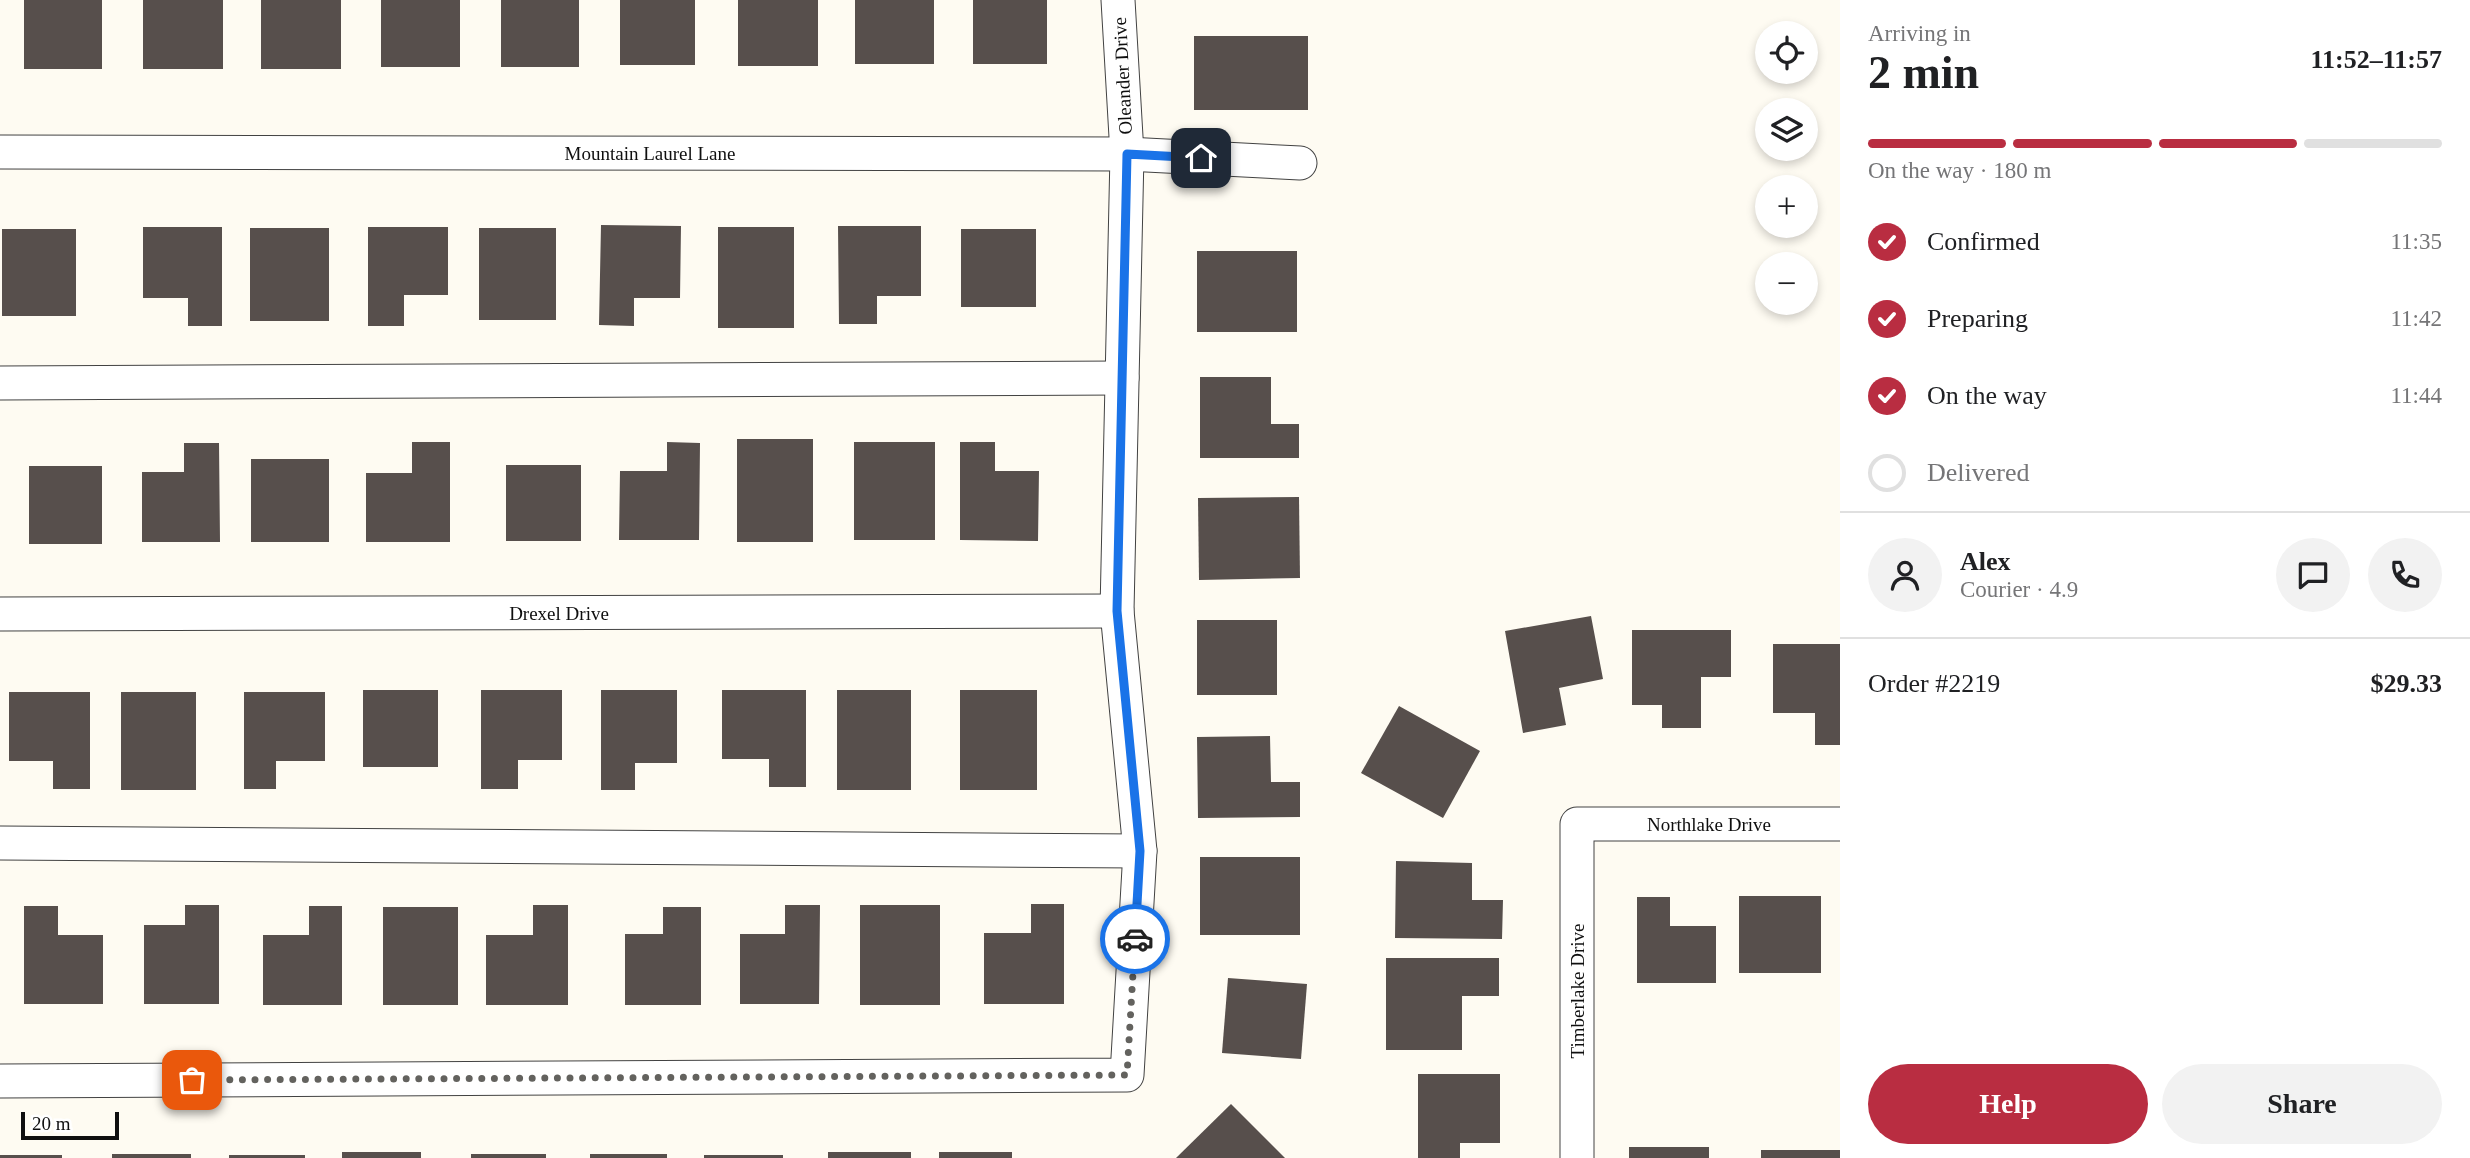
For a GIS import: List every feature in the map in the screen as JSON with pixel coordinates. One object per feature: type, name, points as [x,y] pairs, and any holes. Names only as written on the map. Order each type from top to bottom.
[{"type":"street","name":"Oleander Drive","points":[[0,1081],[1127,1075],[1140,851],[1117,611],[1127,154],[1118,0]]},
{"type":"street","name":"Mountain Laurel Lane","points":[[0,152],[1127,154],[1300,163]]},
{"type":"street","points":[[0,383],[1122,378]]},
{"type":"street","name":"Drexel Drive","points":[[0,614],[1117,611]]},
{"type":"street","name":"Northlake Drive","points":[[1577,824],[1840,824]]},
{"type":"street","name":"Timberlake Drive","points":[[1577,824],[1577,1158]]},
{"type":"street","points":[[0,843],[1140,851]]},
{"type":"building","points":[[24,0],[102,0],[102,69],[24,69]]},
{"type":"building","points":[[143,0],[223,0],[223,69],[143,69]]},
{"type":"building","points":[[261,0],[341,0],[341,69],[261,69]]},
{"type":"building","points":[[381,0],[460,0],[460,67],[381,67]]},
{"type":"building","points":[[501,0],[579,0],[579,67],[501,67]]},
{"type":"building","points":[[620,0],[695,0],[695,65],[620,65]]},
{"type":"building","points":[[738,0],[818,0],[818,66],[738,66]]},
{"type":"building","points":[[855,0],[934,0],[934,64],[855,64]]},
{"type":"building","points":[[973,0],[1047,0],[1047,64],[973,64]]},
{"type":"building","points":[[1194,36],[1308,36],[1308,110],[1194,110]]},
{"type":"building","points":[[601,225],[681,226],[680,298],[634,298],[634,326],[599,325]]},
{"type":"building","points":[[838,226],[921,226],[921,296],[877,296],[877,324],[839,324]]},
{"type":"building","points":[[143,227],[222,227],[222,326],[188,326],[188,298],[143,298]]},
{"type":"building","points":[[368,227],[448,227],[448,295],[404,295],[404,326],[368,326]]},
{"type":"building","points":[[718,227],[794,227],[794,328],[718,328]]},
{"type":"building","points":[[250,228],[329,228],[329,321],[250,321]]},
{"type":"building","points":[[479,228],[556,228],[556,320],[479,320]]},
{"type":"building","points":[[2,229],[76,229],[76,316],[2,316]]},
{"type":"building","points":[[961,229],[1036,229],[1036,307],[961,307]]},
{"type":"building","points":[[1197,251],[1297,251],[1297,332],[1197,332]]},
{"type":"building","points":[[1200,377],[1271,377],[1271,424],[1299,424],[1299,458],[1200,458]]},
{"type":"building","points":[[737,439],[813,439],[813,542],[737,542]]},
{"type":"building","points":[[412,442],[450,442],[450,542],[366,542],[366,473],[412,473]]},
{"type":"building","points":[[667,442],[700,443],[699,540],[619,540],[620,471],[667,471]]},
{"type":"building","points":[[854,442],[935,442],[935,540],[854,540]]},
{"type":"building","points":[[960,442],[995,442],[995,471],[1039,471],[1038,541],[960,540]]},
{"type":"building","points":[[184,443],[219,443],[220,542],[142,542],[142,472],[184,472]]},
{"type":"building","points":[[251,459],[329,459],[329,542],[251,542]]},
{"type":"building","points":[[506,465],[581,465],[581,541],[506,541]]},
{"type":"building","points":[[29,466],[102,466],[102,544],[29,544]]},
{"type":"building","points":[[1299,497],[1300,578],[1199,580],[1198,498]]},
{"type":"building","points":[[1591,616],[1603,679],[1559,688],[1566,725],[1523,733],[1505,631]]},
{"type":"building","points":[[1197,620],[1277,620],[1277,695],[1197,695]]},
{"type":"building","points":[[1632,630],[1731,630],[1731,677],[1701,677],[1701,728],[1662,728],[1662,705],[1632,705]]},
{"type":"building","points":[[1773,644],[1840,644],[1840,745],[1815,745],[1815,713],[1773,713]]},
{"type":"building","points":[[363,690],[438,690],[438,767],[363,767]]},
{"type":"building","points":[[481,690],[562,690],[562,760],[518,760],[518,789],[481,789]]},
{"type":"building","points":[[601,690],[677,690],[677,763],[635,763],[635,790],[601,790]]},
{"type":"building","points":[[722,690],[806,690],[806,787],[769,787],[769,759],[722,759]]},
{"type":"building","points":[[837,690],[911,690],[911,790],[837,790]]},
{"type":"building","points":[[960,690],[1037,690],[1037,790],[960,790]]},
{"type":"building","points":[[9,692],[90,692],[90,789],[53,789],[53,761],[9,761]]},
{"type":"building","points":[[121,692],[196,692],[196,790],[121,790]]},
{"type":"building","points":[[244,692],[325,692],[325,761],[276,761],[276,789],[244,789]]},
{"type":"building","points":[[1399,706],[1480,751],[1443,818],[1361,773]]},
{"type":"building","points":[[1270,736],[1271,782],[1300,782],[1300,817],[1198,818],[1197,737]]},
{"type":"building","points":[[1200,857],[1300,857],[1300,935],[1200,935]]},
{"type":"building","points":[[1396,861],[1472,863],[1472,900],[1503,900],[1502,939],[1395,938]]},
{"type":"building","points":[[1739,896],[1821,896],[1821,973],[1739,973]]},
{"type":"building","points":[[1637,897],[1670,897],[1670,926],[1716,926],[1716,983],[1637,983]]},
{"type":"building","points":[[1031,904],[1064,904],[1064,1004],[984,1004],[984,933],[1031,933]]},
{"type":"building","points":[[185,905],[219,905],[219,1004],[144,1004],[144,925],[185,925]]},
{"type":"building","points":[[533,905],[568,905],[568,1005],[486,1005],[486,935],[533,935]]},
{"type":"building","points":[[785,905],[820,905],[819,1004],[740,1004],[740,934],[785,934]]},
{"type":"building","points":[[860,905],[940,905],[940,1005],[860,1005]]},
{"type":"building","points":[[24,906],[58,906],[58,935],[103,935],[103,1004],[24,1004]]},
{"type":"building","points":[[309,906],[342,906],[342,1005],[263,1005],[263,935],[309,935]]},
{"type":"building","points":[[383,907],[458,907],[458,1005],[383,1005]]},
{"type":"building","points":[[663,907],[701,907],[701,1005],[625,1005],[625,934],[663,934]]},
{"type":"building","points":[[1386,958],[1499,958],[1499,996],[1462,996],[1462,1050],[1386,1050]]},
{"type":"building","points":[[1228,978],[1307,984],[1301,1059],[1222,1053]]},
{"type":"building","points":[[1418,1074],[1500,1074],[1500,1143],[1460,1143],[1460,1158],[1418,1158]]},
{"type":"building","points":[[1231,1104],[1285,1158],[1176,1158]]},
{"type":"building","points":[[1629,1147],[1709,1147],[1709,1158],[1629,1158]]},
{"type":"building","points":[[1761,1150],[1840,1150],[1840,1158],[1761,1158]]},
{"type":"building","points":[[342,1152],[421,1152],[421,1158],[342,1158]]},
{"type":"building","points":[[828,1152],[911,1152],[911,1158],[828,1158]]},
{"type":"building","points":[[939,1152],[1012,1152],[1012,1158],[939,1158]]},
{"type":"building","points":[[112,1154],[191,1154],[191,1158],[112,1158]]},
{"type":"building","points":[[471,1154],[546,1154],[546,1158],[471,1158]]},
{"type":"building","points":[[590,1154],[667,1154],[667,1158],[590,1158]]},
{"type":"building","points":[[0,1155],[62,1155],[62,1158],[0,1158]]},
{"type":"building","points":[[229,1155],[305,1155],[305,1158],[229,1158]]},
{"type":"building","points":[[704,1155],[783,1155],[783,1158],[704,1158]]},
{"type":"way so far","points":[[192,1080],[1127,1075],[1135,939]]},
{"type":"route","points":[[1135,939],[1140,851],[1117,611],[1127,154],[1201,158]]}]
